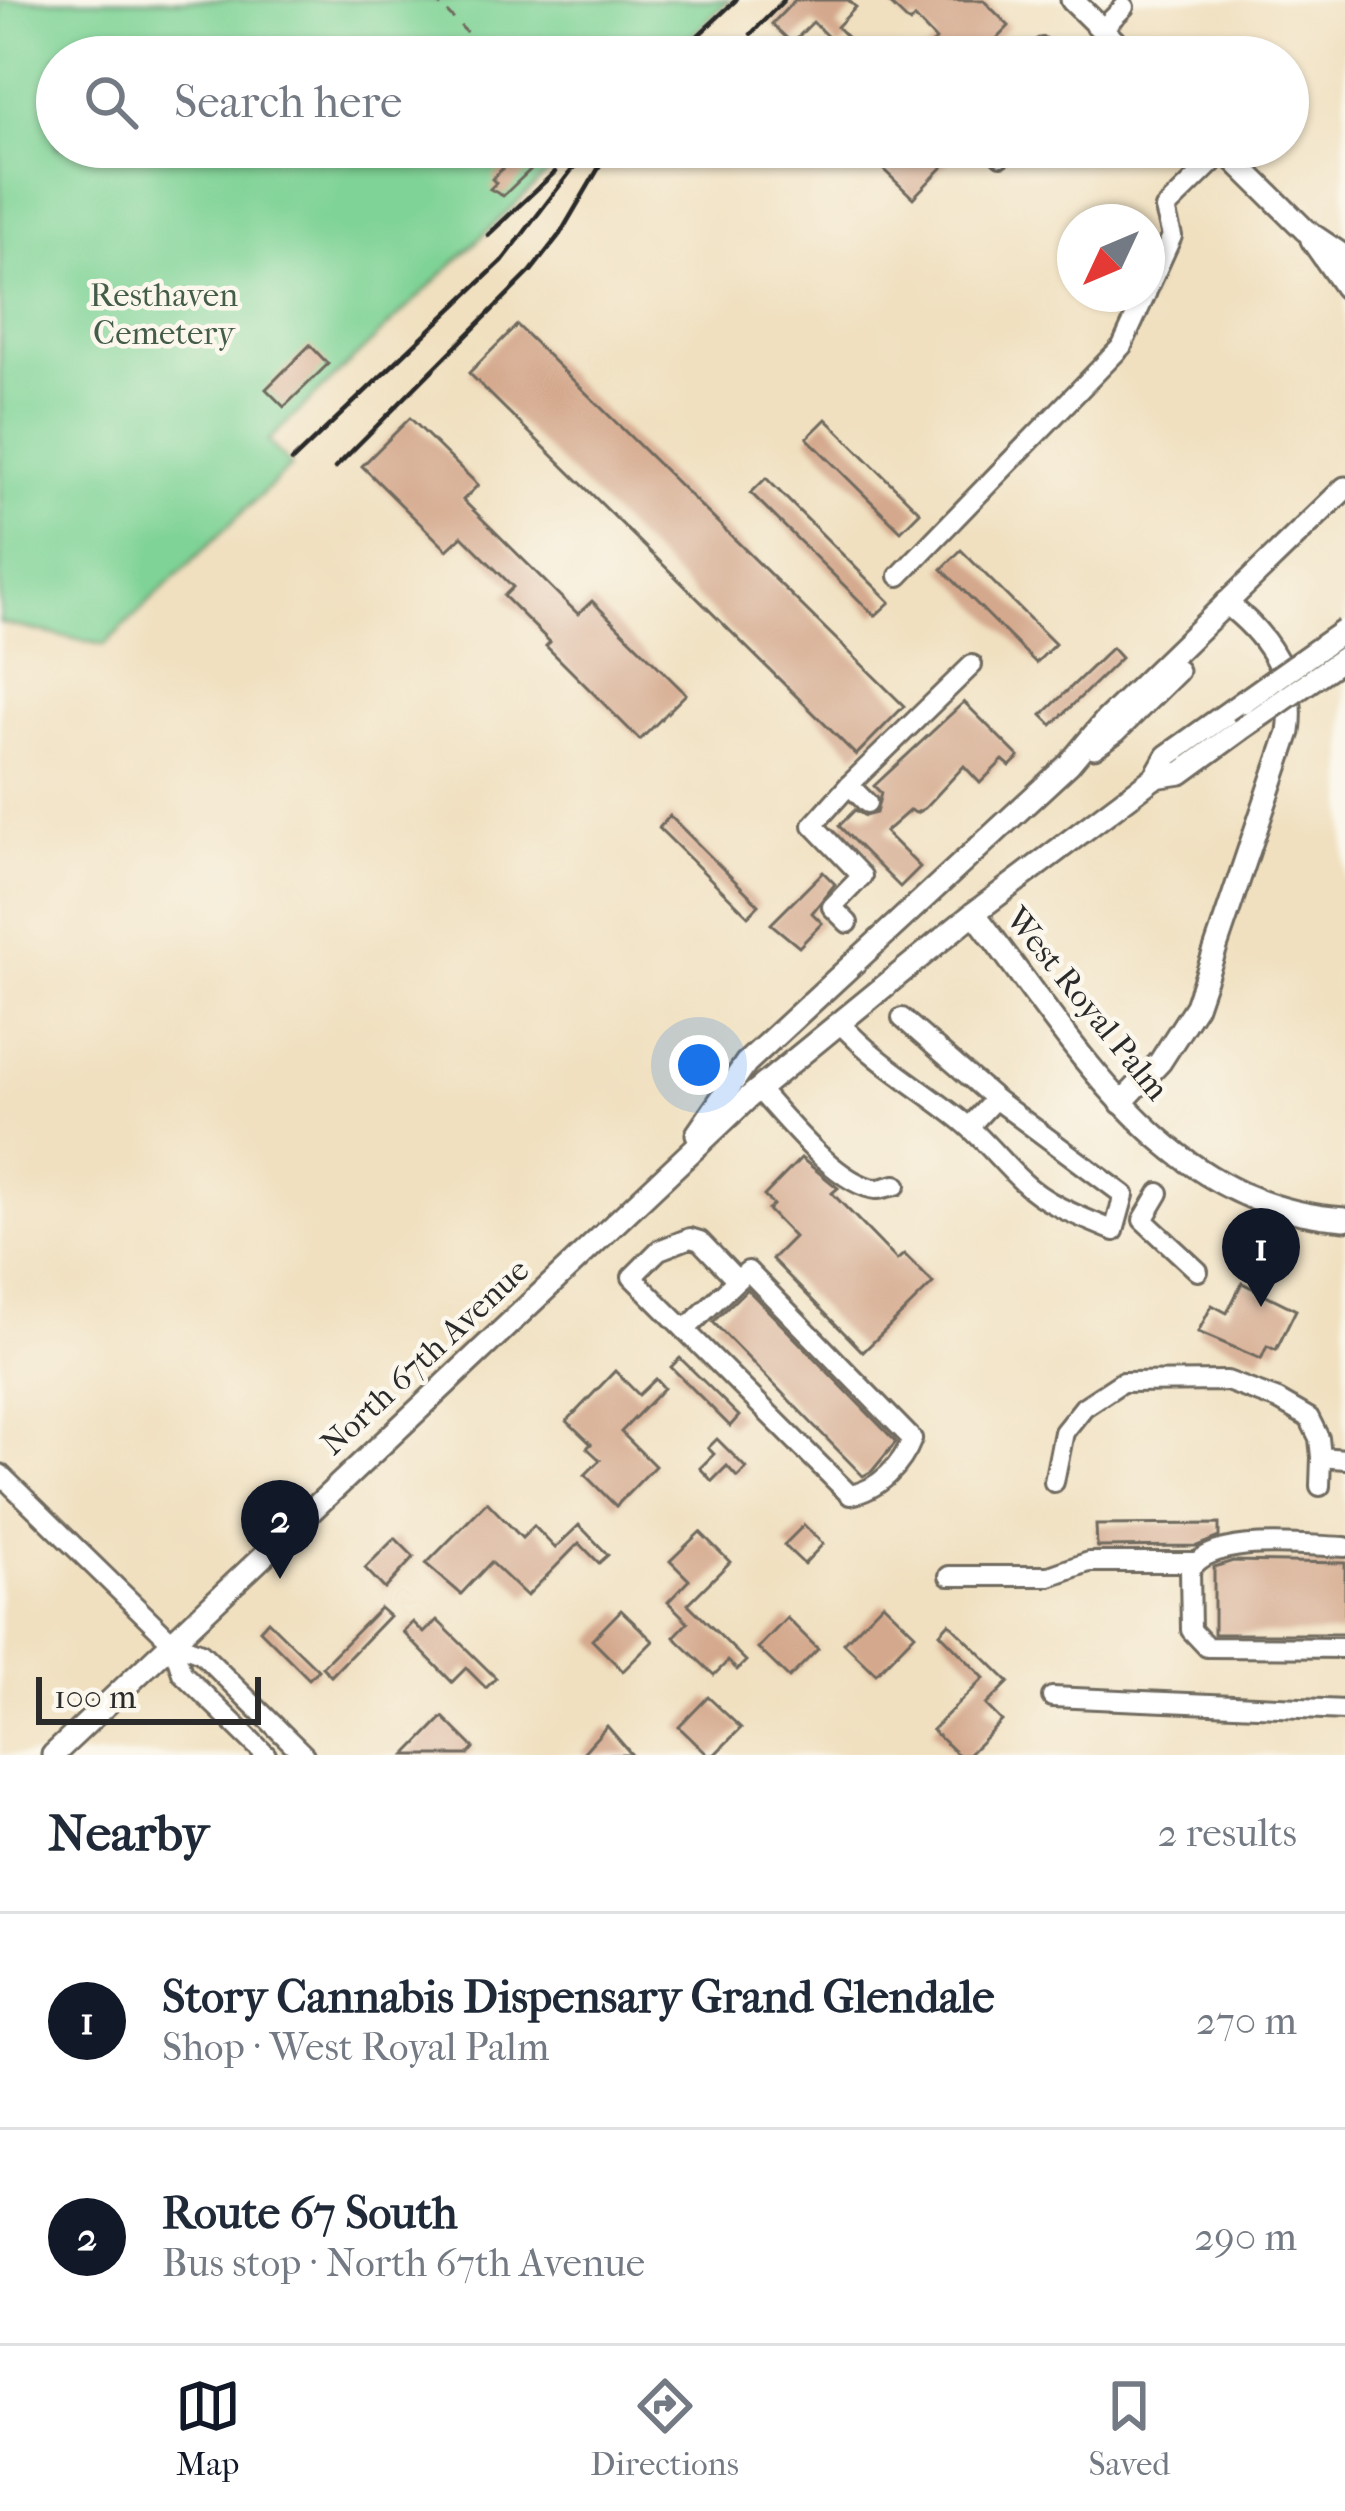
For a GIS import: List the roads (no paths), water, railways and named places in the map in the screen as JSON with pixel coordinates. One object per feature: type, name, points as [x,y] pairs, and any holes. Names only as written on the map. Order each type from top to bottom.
[{"type":"main road","points":[[1072,0],[1109,36]]},
{"type":"main road","points":[[1244,168],[1305,230],[1345,287]]},
{"type":"main road","points":[[1305,230],[1345,257]]},
{"type":"main road","name":"North 67th Avenue","points":[[684,1155],[746,1063],[1070,764],[1106,720],[1345,488]]},
{"type":"main road","points":[[1121,1103],[1160,1062],[1196,1006],[1289,732],[1292,710],[1284,672],[1258,632],[1226,602]]},
{"type":"main road","name":"North 67th Avenue","points":[[53,1755],[758,1089],[974,913],[1155,776],[1167,756],[1345,630]]},
{"type":"main road","name":"North 67th Avenue","points":[[1155,776],[1181,772],[1345,657]]},
{"type":"main road","name":"West Royal Palm","points":[[974,913],[1121,1103],[1159,1141],[1229,1190],[1260,1204],[1345,1219]]},
{"type":"street","points":[[1102,29],[1124,7]]},
{"type":"street","points":[[1165,251],[1172,236],[1165,209],[1205,168]]},
{"type":"street","points":[[899,576],[1122,346],[1137,312]]},
{"type":"street","points":[[848,923],[832,908],[862,876],[813,825],[972,665]]},
{"type":"street","points":[[849,785],[867,802]]},
{"type":"street","points":[[839,1022],[906,1084],[970,1127],[1025,1184],[1051,1203],[1114,1231],[1124,1195],[995,1100],[902,1018]]},
{"type":"street","points":[[758,1089],[811,1146],[854,1180],[877,1189],[896,1185]]},
{"type":"street","points":[[970,1127],[995,1100]]},
{"type":"street","points":[[1159,1193],[1143,1220],[1198,1271]]},
{"type":"street","points":[[686,1330],[748,1271],[912,1438],[905,1458],[865,1492],[850,1495],[632,1277],[659,1250],[690,1238],[700,1241],[736,1280]]},
{"type":"street","points":[[1054,1482],[1064,1432],[1084,1407],[1122,1382],[1227,1381],[1278,1400],[1309,1418],[1319,1438],[1320,1486]]},
{"type":"street","points":[[1321,1457],[1345,1460]]},
{"type":"street","points":[[0,1474],[172,1642],[201,1653],[304,1755]]},
{"type":"street","points":[[949,1576],[1049,1576],[1089,1562],[1195,1562],[1244,1544],[1345,1547]]},
{"type":"street","points":[[1195,1562],[1190,1570],[1191,1630],[1207,1646],[1345,1648]]},
{"type":"street","points":[[172,1642],[182,1673],[266,1755]]},
{"type":"street","points":[[1052,1697],[1345,1710]]},
{"type":"railway","points":[[697,36],[736,0]]},
{"type":"railway","points":[[751,34],[784,0]]},
{"type":"railway","points":[[292,461],[503,260],[574,168]]},
{"type":"railway","points":[[335,468],[531,271],[560,234],[599,168]]},
{"type":"railway","points":[[488,235],[555,172]]},
{"type":"place","name":"Story Cannabis Dispensary Grand Glendale","points":[[1261,1307]]},
{"type":"place","name":"Route 67 South","points":[[280,1579]]},
{"type":"park label","name":"Resthaven Cemetery","points":[[164,313]]}]
